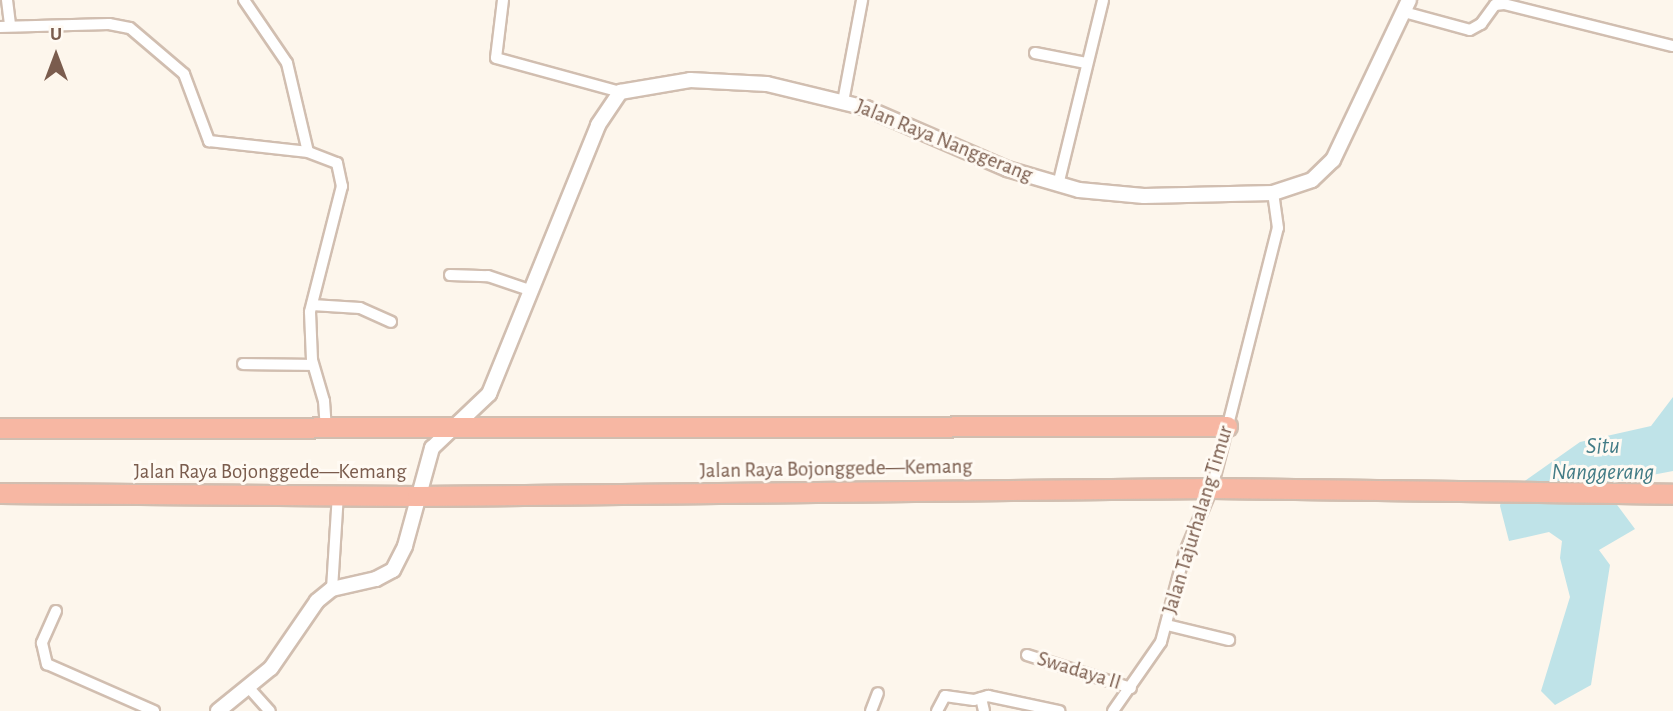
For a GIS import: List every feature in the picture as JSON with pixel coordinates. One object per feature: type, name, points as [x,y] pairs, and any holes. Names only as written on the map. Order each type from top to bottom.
[{"type":"highway","name":"Jalan Raya Bojonggede—Kemang","points":[[0,428],[446,430],[1227,426]]},
{"type":"highway","name":"Jalan Raya Bojonggede—Kemang","points":[[0,493],[417,496],[1212,488],[1504,494],[1673,494]]},
{"type":"street","points":[[7,0],[5,26],[130,28],[180,69],[191,86],[205,137],[224,145],[308,152],[337,163],[342,173],[312,305],[313,365],[324,401],[326,430]]},
{"type":"street","points":[[244,0],[287,63],[308,152]]},
{"type":"street","points":[[218,711],[271,668],[303,617],[332,589],[376,579],[393,569],[405,546],[432,448],[446,430],[482,404],[489,394],[598,125],[620,92],[496,58],[503,0]]},
{"type":"street","points":[[844,102],[862,0]]},
{"type":"street","points":[[1058,185],[1103,0]]},
{"type":"street","points":[[1407,6],[1470,30],[1481,24],[1495,5],[1504,4],[1673,46]]},
{"type":"street","name":"Jalan Raya Nanggerang","points":[[620,92],[662,83],[727,81],[844,102],[1058,185],[1144,196],[1273,193],[1312,180],[1333,160],[1407,6]]},
{"type":"street","points":[[1035,53],[1086,63]]},
{"type":"street","name":"Jalan Tajurhalang Timur","points":[[1113,711],[1131,688],[1167,625],[1185,552],[1212,488],[1278,228],[1273,193]]},
{"type":"street","points":[[450,275],[488,276],[532,291]]},
{"type":"street","points":[[312,305],[360,308],[391,322]]},
{"type":"street","points":[[243,365],[313,365]]},
{"type":"street","points":[[332,589],[338,494]]},
{"type":"street","points":[[57,611],[43,643],[47,664],[154,711]]},
{"type":"street","points":[[1167,625],[1229,640]]},
{"type":"street","name":"Swadaya II","points":[[1027,655],[1131,688]]},
{"type":"street","points":[[249,688],[270,711]]},
{"type":"street","points":[[871,711],[878,693]]},
{"type":"street","points":[[937,711],[945,696],[1001,697],[1059,711]]},
{"type":"street","points":[[981,698],[984,711]]},
{"type":"water","name":"Situ Nanggerang","points":[[1673,397],[1673,471],[1600,485],[1522,483],[1580,442],[1651,426]]},
{"type":"water","points":[[1503,491],[1609,494],[1635,529],[1599,550],[1610,565],[1591,685],[1555,705],[1541,691],[1570,597],[1560,558],[1562,541],[1549,532],[1509,541],[1500,506]]}]
